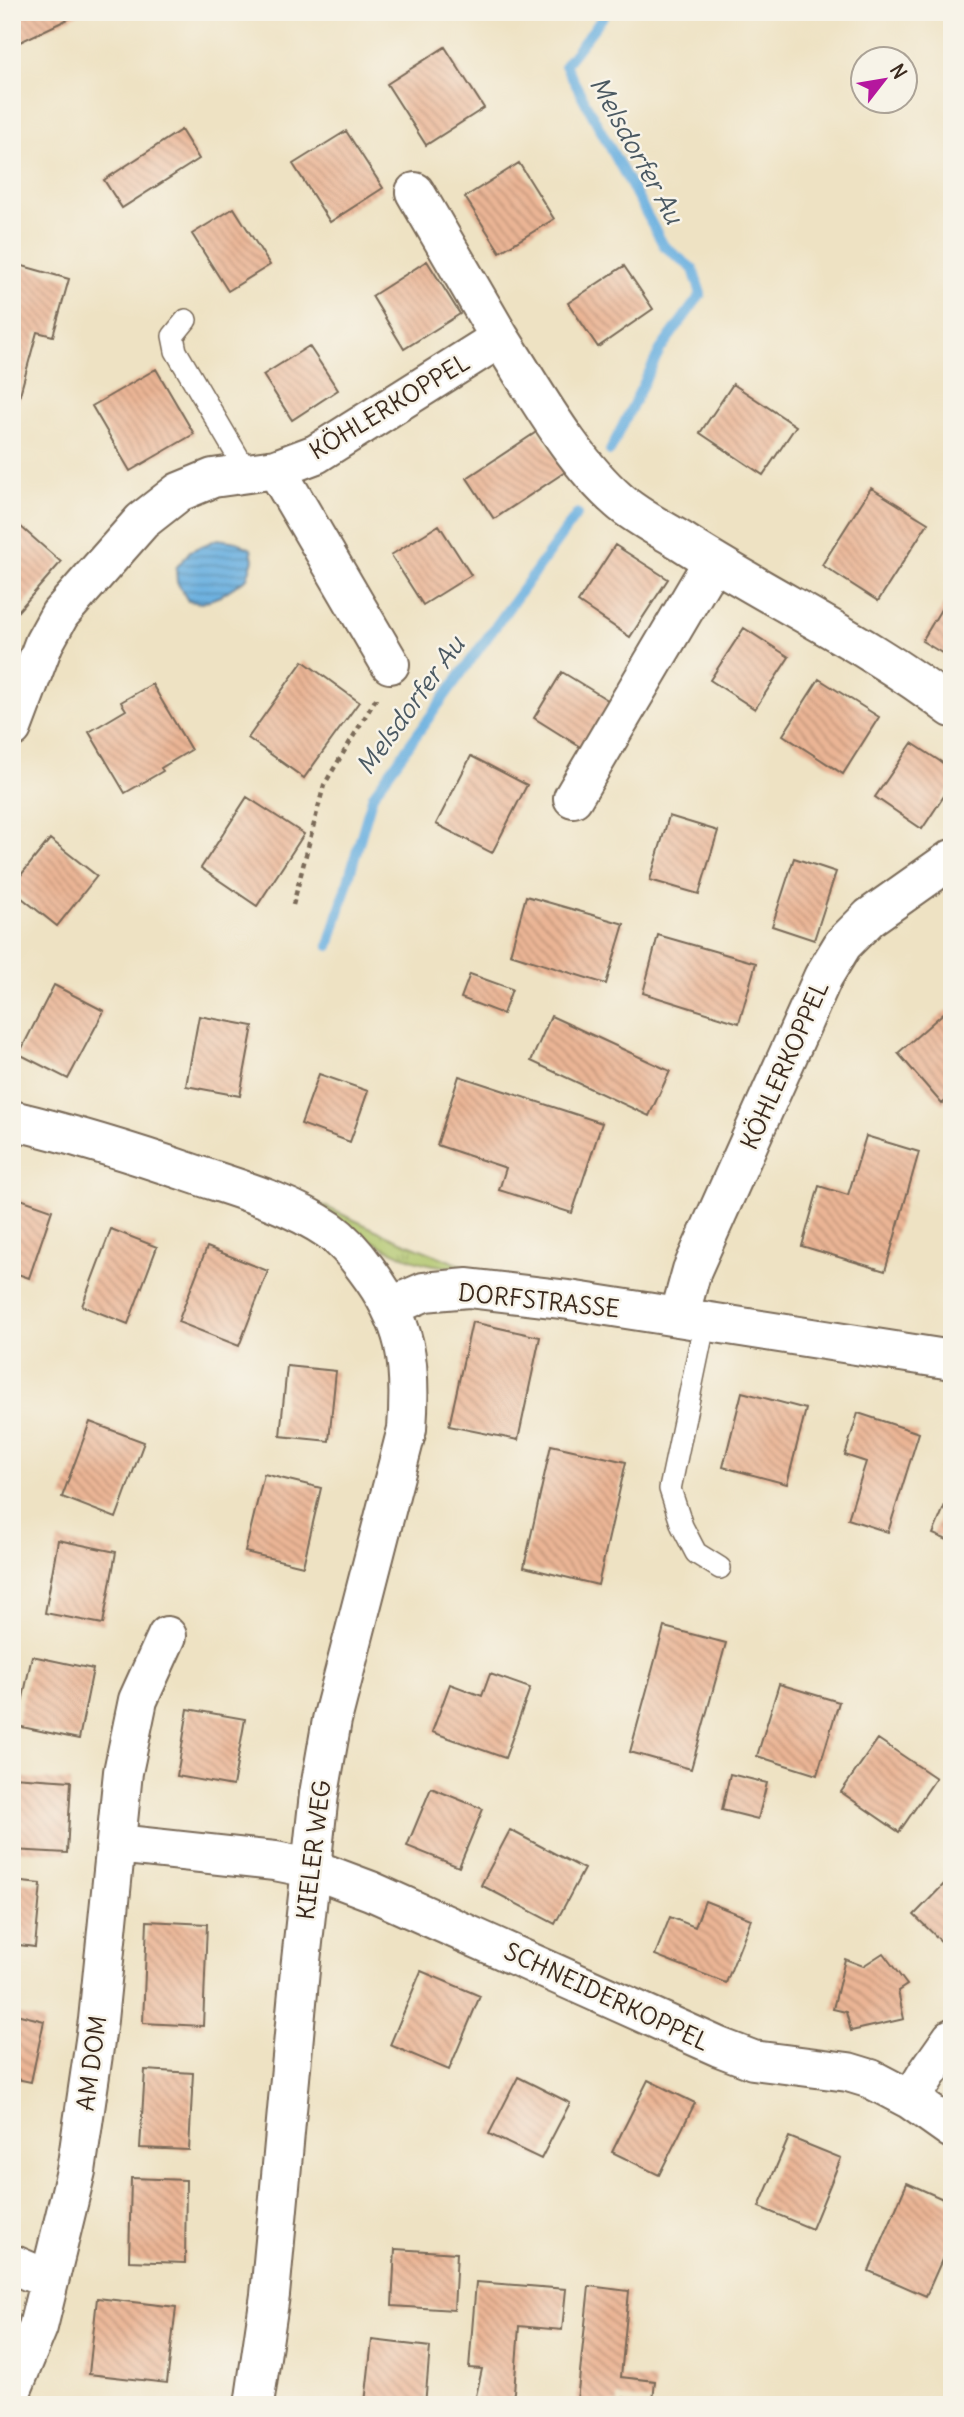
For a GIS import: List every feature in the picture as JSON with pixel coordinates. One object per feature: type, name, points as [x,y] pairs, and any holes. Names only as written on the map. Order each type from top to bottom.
[{"type":"street","points":[[415,191],[500,338],[552,417],[591,471],[620,502],[713,561],[880,658],[927,688],[952,708]]},
{"type":"street","name":"KÖHLERKOPPEL","points":[[12,728],[44,643],[60,614],[142,521],[179,492],[213,478],[262,471],[316,454],[500,338]]},
{"type":"street","points":[[262,471],[390,664]]},
{"type":"street","points":[[573,798],[713,561]]},
{"type":"street","name":"KÖHLERKOPPEL","points":[[692,1319],[692,1270],[823,977],[843,944],[870,917],[952,859]]},
{"type":"street","points":[[12,1120],[75,1135],[148,1158],[257,1195],[309,1218],[332,1232],[347,1247],[391,1306]]},
{"type":"street","name":"DORFSTRASSE","points":[[391,1306],[424,1292],[468,1288],[569,1300],[952,1360]]},
{"type":"street","name":"KIELER WEG","points":[[254,2405],[270,2295],[319,1794],[332,1720],[407,1429],[409,1396],[404,1338],[391,1306]]},
{"type":"street","name":"AM DOM","points":[[12,2390],[38,2327],[76,2171],[98,2020],[123,1772],[138,1700],[167,1636]]},
{"type":"street","points":[[117,1844],[275,1861],[310,1868]]},
{"type":"street","name":"SCHNEIDERKOPPEL","points":[[310,1868],[371,1891],[753,2060],[848,2072],[871,2079],[911,2100],[952,2129]]},
{"type":"street","points":[[911,2100],[952,2038]]},
{"type":"street","points":[[12,2264],[50,2280]]},
{"type":"lane","points":[[186,320],[173,336],[176,351],[262,471]]},
{"type":"lane","points":[[692,1319],[670,1489],[682,1526],[696,1553],[720,1568]]},
{"type":"path","points":[[293,905],[324,785],[375,702],[390,664]]},
{"type":"green space","points":[[311,1200],[465,1267],[443,1266],[402,1256],[364,1236]]},
{"type":"water","points":[[218,539],[237,542],[251,549],[253,560],[247,578],[220,596],[202,603],[188,601],[177,582],[176,568],[190,551]]},
{"type":"building","points":[[12,12],[83,12],[16,44],[12,36]]},
{"type":"building","points":[[445,47],[484,108],[426,145],[387,84]]},
{"type":"building","points":[[181,130],[199,159],[122,208],[104,180]]},
{"type":"building","points":[[346,131],[383,188],[330,222],[293,164]]},
{"type":"building","points":[[519,163],[554,219],[500,252],[465,197]]},
{"type":"building","points":[[234,208],[270,265],[228,291],[192,234]]},
{"type":"building","points":[[427,261],[460,314],[404,349],[372,296]]},
{"type":"building","points":[[12,263],[69,279],[53,336],[37,332],[13,420]]},
{"type":"building","points":[[624,266],[653,309],[598,347],[568,303]]},
{"type":"building","points":[[309,346],[338,390],[292,420],[263,375]]},
{"type":"building","points":[[156,369],[194,434],[130,471],[92,406]]},
{"type":"building","points":[[733,384],[796,426],[763,475],[700,433]]},
{"type":"building","points":[[538,431],[565,472],[494,519],[467,478]]},
{"type":"building","points":[[871,488],[928,523],[878,601],[822,565]]},
{"type":"building","points":[[12,519],[61,562],[12,618]]},
{"type":"building","points":[[439,525],[471,575],[423,605],[391,555]]},
{"type":"building","points":[[615,545],[668,579],[630,637],[578,602]]},
{"type":"building","points":[[952,591],[952,659],[922,641]]},
{"type":"building","points":[[744,628],[789,657],[755,709],[710,680]]},
{"type":"building","points":[[303,661],[359,702],[304,778],[248,738]]},
{"type":"building","points":[[562,672],[611,702],[582,748],[534,718]]},
{"type":"building","points":[[819,679],[879,717],[843,774],[783,735]]},
{"type":"building","points":[[152,684],[191,750],[161,768],[163,771],[125,793],[89,732],[126,710],[121,702]]},
{"type":"building","points":[[912,743],[952,769],[952,784],[922,829],[875,797]]},
{"type":"building","points":[[471,756],[527,785],[492,853],[436,824]]},
{"type":"building","points":[[247,797],[304,834],[257,906],[201,868]]},
{"type":"building","points":[[669,816],[718,831],[699,894],[650,880]]},
{"type":"building","points":[[50,839],[97,876],[57,926],[12,890],[12,886]]},
{"type":"building","points":[[794,858],[836,872],[814,940],[772,926]]},
{"type":"building","points":[[526,896],[624,924],[606,984],[510,954]]},
{"type":"building","points":[[658,935],[756,963],[739,1023],[643,993]]},
{"type":"building","points":[[470,974],[512,989],[503,1014],[461,998]]},
{"type":"building","points":[[54,985],[104,1011],[68,1079],[19,1054]]},
{"type":"building","points":[[947,1010],[952,1016],[952,1095],[942,1104],[898,1053]]},
{"type":"building","points":[[199,1016],[253,1026],[240,1096],[186,1086]]},
{"type":"building","points":[[551,1016],[670,1071],[649,1116],[531,1061]]},
{"type":"building","points":[[319,1074],[368,1091],[350,1142],[301,1124]]},
{"type":"building","points":[[459,1076],[602,1123],[572,1213],[499,1190],[506,1168],[437,1145]]},
{"type":"building","points":[[866,1136],[919,1152],[885,1271],[802,1246],[819,1186],[848,1195]]},
{"type":"building","points":[[12,1196],[52,1210],[29,1278],[12,1272]]},
{"type":"building","points":[[111,1229],[157,1247],[128,1324],[82,1306]]},
{"type":"building","points":[[207,1247],[268,1271],[239,1346],[178,1322]]},
{"type":"building","points":[[472,1322],[540,1337],[518,1440],[449,1426]]},
{"type":"building","points":[[287,1366],[336,1371],[329,1441],[280,1436]]},
{"type":"building","points":[[742,1392],[806,1409],[787,1484],[723,1467]]},
{"type":"building","points":[[858,1413],[919,1433],[888,1532],[848,1519],[866,1462],[845,1455]]},
{"type":"building","points":[[90,1422],[144,1442],[116,1518],[62,1497]]},
{"type":"building","points":[[551,1445],[626,1462],[598,1585],[524,1567]]},
{"type":"building","points":[[264,1474],[321,1488],[303,1566],[245,1552]]},
{"type":"building","points":[[952,1488],[952,1542],[933,1534]]},
{"type":"building","points":[[58,1540],[116,1552],[103,1624],[45,1613]]},
{"type":"building","points":[[664,1627],[726,1643],[691,1769],[630,1752]]},
{"type":"building","points":[[32,1656],[93,1669],[79,1739],[17,1726]]},
{"type":"building","points":[[490,1674],[530,1688],[505,1758],[432,1732],[450,1684],[482,1696]]},
{"type":"building","points":[[779,1684],[839,1702],[817,1775],[757,1756]]},
{"type":"building","points":[[188,1709],[245,1719],[233,1786],[177,1776]]},
{"type":"building","points":[[878,1739],[936,1778],[899,1832],[841,1792]]},
{"type":"building","points":[[730,1774],[767,1783],[758,1819],[722,1810]]},
{"type":"building","points":[[12,1777],[71,1781],[67,1853],[12,1850]]},
{"type":"building","points":[[431,1788],[483,1809],[459,1867],[407,1846]]},
{"type":"building","points":[[510,1830],[584,1869],[555,1924],[481,1885]]},
{"type":"building","points":[[952,1876],[952,1952],[914,1915]]},
{"type":"building","points":[[12,1881],[41,1884],[35,1947],[12,1944]]},
{"type":"building","points":[[705,1901],[751,1919],[726,1983],[655,1955],[670,1917],[695,1927]]},
{"type":"building","points":[[147,1921],[207,1924],[203,2026],[143,2023]]},
{"type":"building","points":[[883,1953],[907,1985],[898,1991],[904,2019],[851,2031],[846,2012],[833,2009],[845,1959],[863,1966]]},
{"type":"building","points":[[421,1971],[480,1996],[449,2070],[390,2045]]},
{"type":"building","points":[[12,2013],[44,2021],[31,2082],[12,2078]]},
{"type":"building","points":[[145,2070],[193,2073],[189,2150],[140,2148]]},
{"type":"building","points":[[518,2077],[570,2103],[541,2159],[489,2134]]},
{"type":"building","points":[[648,2080],[695,2103],[659,2175],[612,2152]]},
{"type":"building","points":[[789,2137],[841,2158],[812,2229],[759,2207]]},
{"type":"building","points":[[131,2178],[186,2180],[185,2263],[129,2261]]},
{"type":"building","points":[[907,2183],[952,2203],[952,2237],[926,2296],[869,2271]]},
{"type":"building","points":[[395,2249],[457,2253],[454,2310],[392,2306]]},
{"type":"building","points":[[476,2282],[566,2289],[562,2330],[519,2326],[514,2392],[510,2405],[474,2405],[482,2369],[469,2368]]},
{"type":"building","points":[[589,2286],[629,2291],[621,2377],[655,2381],[653,2401],[618,2397],[618,2404],[577,2401]]},
{"type":"building","points":[[97,2298],[176,2307],[167,2383],[89,2374]]},
{"type":"building","points":[[372,2340],[430,2347],[425,2405],[365,2403]]},
{"type":"waterway","name":"Melsdorfer Au","points":[[607,12],[565,65],[664,246],[693,269],[701,294],[660,350],[610,451]]},
{"type":"waterway","name":"Melsdorfer Au","points":[[329,946],[373,795],[577,514]]}]
